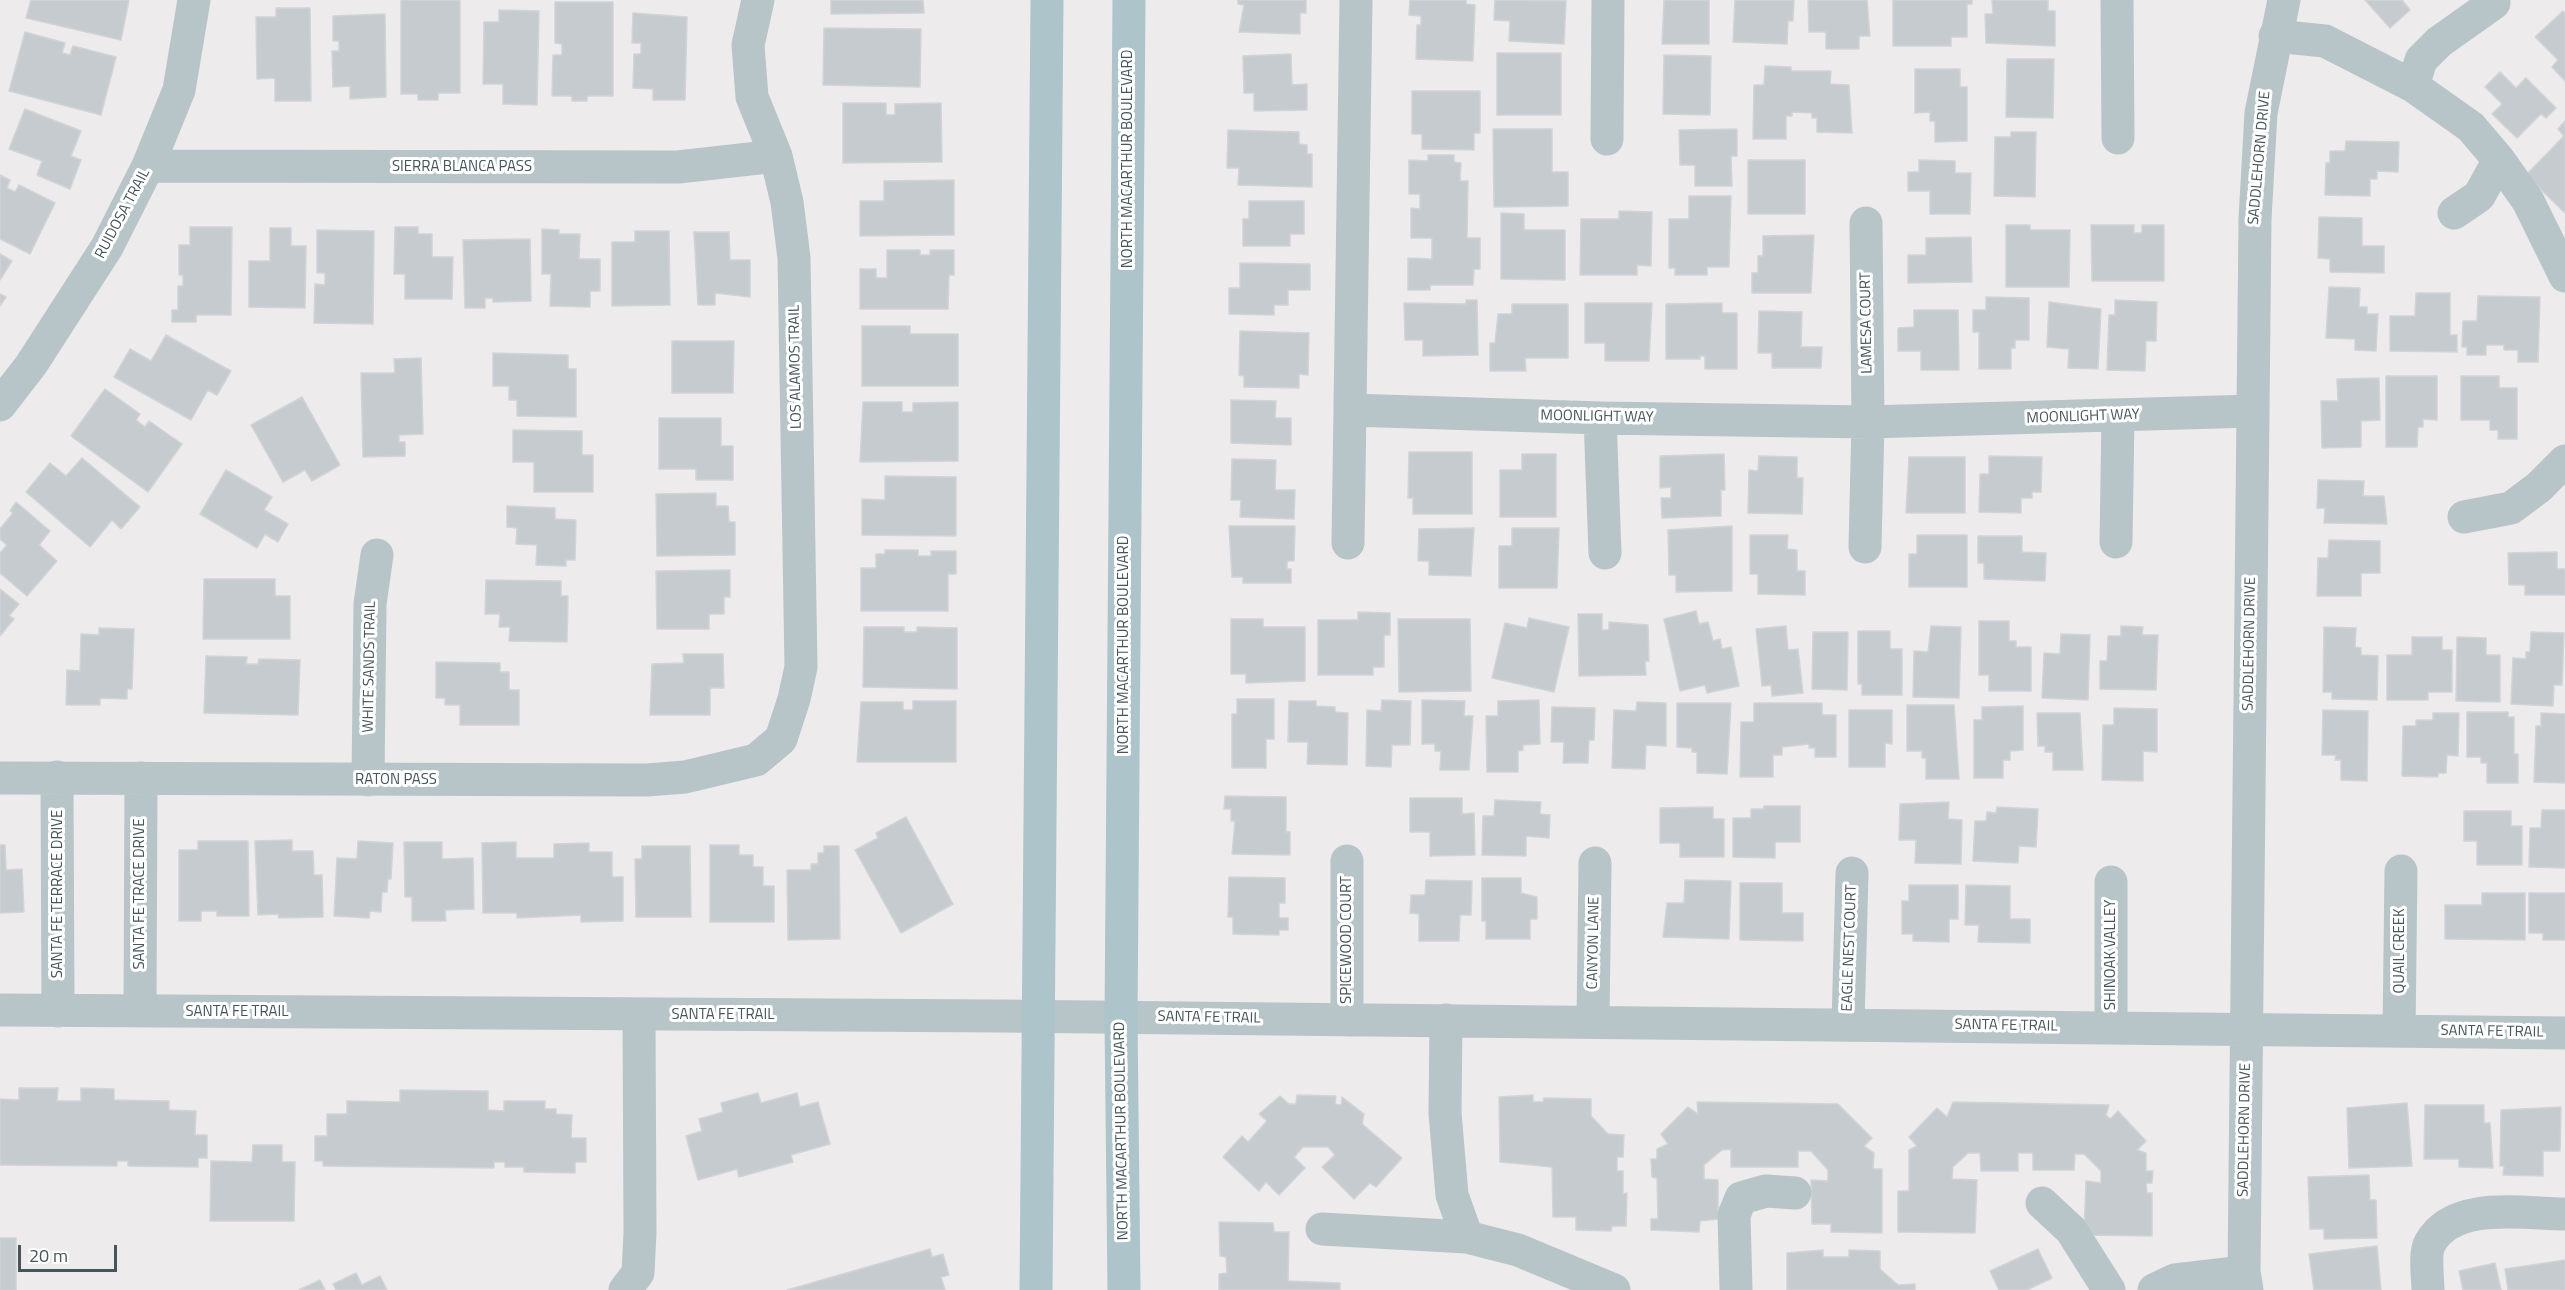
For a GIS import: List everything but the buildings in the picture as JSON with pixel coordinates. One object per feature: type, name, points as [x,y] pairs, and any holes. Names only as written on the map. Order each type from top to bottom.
[{"type":"main road","points":[[1036,1290],[1047,0]]},
{"type":"main road","name":"NORTH MACARTHUR BOULEVARD","points":[[1124,1290],[1120,1018],[1129,0]]},
{"type":"street","name":"RUIDOSA TRAIL","points":[[0,405],[31,365],[107,247],[148,166],[179,90],[194,0]]},
{"type":"street","name":"LOS ALAMOS TRAIL","points":[[758,0],[748,45],[752,98],[776,156],[787,202],[794,258],[801,667],[781,739]]},
{"type":"street","points":[[1348,543],[1356,0]]},
{"type":"street","points":[[1607,140],[1608,0]]},
{"type":"street","points":[[2117,0],[2118,138]]},
{"type":"street","name":"SADDLEHORN DRIVE","points":[[2245,1281],[2257,183],[2261,113],[2284,0]]},
{"type":"street","points":[[2414,86],[2421,60],[2439,42],[2494,3]]},
{"type":"street","points":[[2275,36],[2325,41],[2414,86],[2471,128],[2499,160],[2528,201],[2564,274]]},
{"type":"street","name":"SIERRA BLANCA PASS","points":[[148,166],[678,167],[776,156]]},
{"type":"street","points":[[2454,213],[2479,196],[2499,160]]},
{"type":"street","name":"LAMESA COURT","points":[[1865,547],[1868,422],[1866,223]]},
{"type":"street","name":"MOONLIGHT WAY","points":[[1351,410],[1600,418],[1868,422],[2253,411]]},
{"type":"street","points":[[2116,542],[2118,416]]},
{"type":"street","points":[[1600,418],[1605,553]]},
{"type":"street","points":[[2464,517],[2511,508],[2539,487],[2565,461]]},
{"type":"street","name":"WHITE SANDS TRAIL","points":[[368,780],[370,604],[377,555]]},
{"type":"street","name":"RATON PASS","points":[[0,778],[647,780],[685,777],[756,760],[781,739]]},
{"type":"street","name":"SANTA FE TERRACE DRIVE","points":[[57,777],[58,1011]]},
{"type":"street","name":"SANTA FE TRACE DRIVE","points":[[140,1011],[141,778]]},
{"type":"street","name":"SPICEWOOD COURT","points":[[1347,861],[1347,1020]]},
{"type":"street","name":"CANYON LANE","points":[[1593,1022],[1595,863]]},
{"type":"street","name":"QUAIL CREEK","points":[[2399,1031],[2401,871]]},
{"type":"street","name":"EAGLE NEST COURT","points":[[1848,1024],[1852,873]]},
{"type":"street","name":"SHINOAK VALLEY","points":[[2111,882],[2111,1027]]},
{"type":"street","name":"SANTA FE TRAIL","points":[[0,1010],[1446,1020],[2565,1033]]},
{"type":"street","points":[[625,1290],[638,1273],[640,1233],[639,1014]]},
{"type":"street","points":[[1446,1020],[1445,1113],[1452,1195],[1467,1237]]},
{"type":"street","points":[[1736,1290],[1734,1215],[1741,1198],[1766,1191],[1795,1193]]},
{"type":"street","points":[[2042,1203],[2071,1230],[2109,1290]]},
{"type":"street","points":[[2428,1290],[2429,1245],[2448,1222],[2479,1214],[2565,1214]]},
{"type":"street","points":[[1322,1229],[1467,1237],[1518,1250],[1614,1290]]},
{"type":"street","points":[[2154,1290],[2175,1280],[2245,1281]]}]
